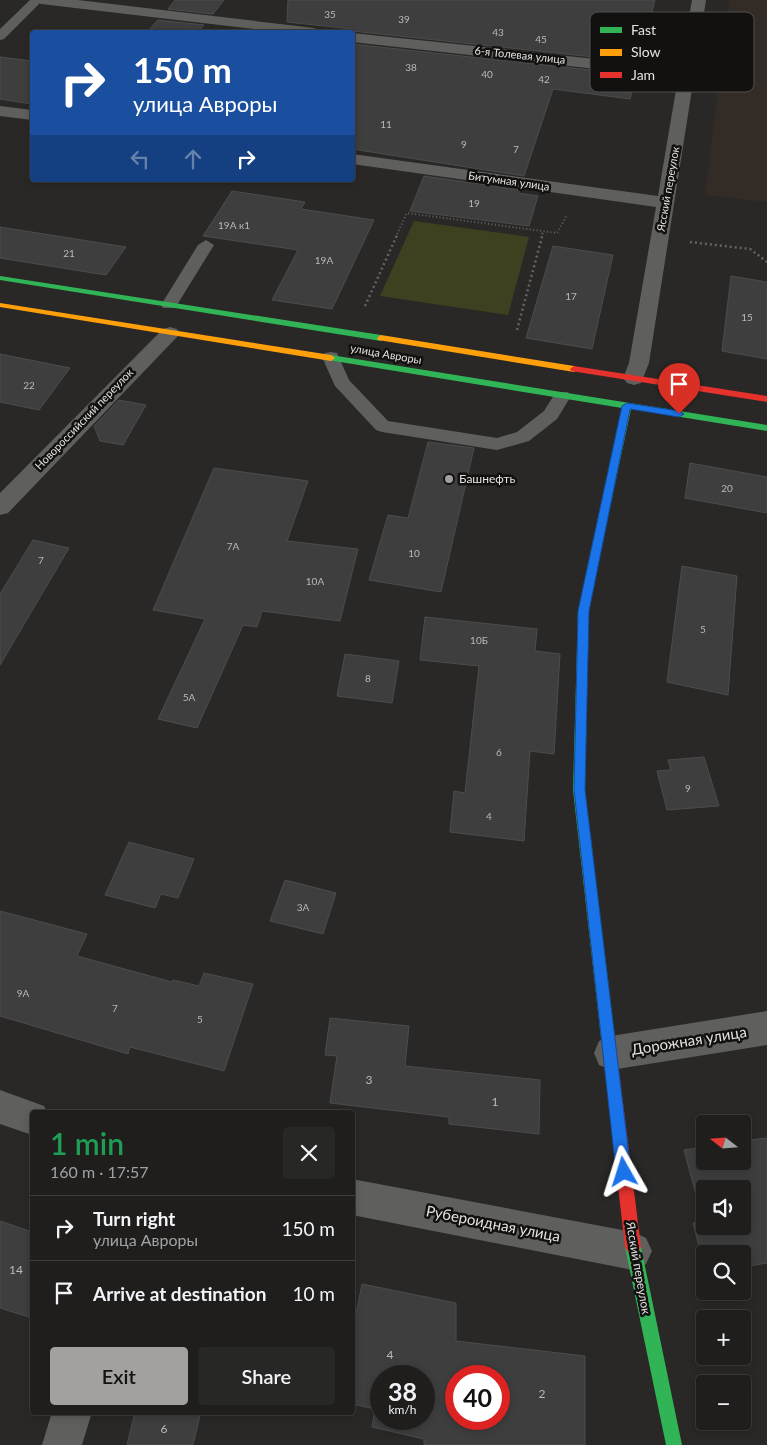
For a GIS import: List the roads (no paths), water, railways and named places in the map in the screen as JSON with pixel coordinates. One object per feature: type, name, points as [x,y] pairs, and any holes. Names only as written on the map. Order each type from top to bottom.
[{"type":"main road","name":"улица Авроры","points":[[0,278],[767,399]]},
{"type":"main road","name":"улица Авроры","points":[[0,305],[767,428]]},
{"type":"main road","name":"Ясский переулок","points":[[627,406],[583,611],[580,790],[632,1251],[674,1445]]},
{"type":"street","points":[[41,0],[297,30]]},
{"type":"street","name":"6-я Толевая улица","points":[[355,37],[590,63]]},
{"type":"street","name":"Ясский переулок","points":[[634,378],[639,363],[685,92]]},
{"type":"street","points":[[0,111],[30,115]]},
{"type":"street","name":"Битумная улица","points":[[355,160],[666,203]]},
{"type":"street","name":"Новороссийский переулок","points":[[0,507],[170,332]]},
{"type":"street","name":"Дорожная улица","points":[[610,1053],[767,1028]]},
{"type":"street","points":[[0,1108],[30,1117]]},
{"type":"street","name":"Рубероидная улица","points":[[355,1198],[632,1251]]},
{"type":"street","points":[[62,1445],[71,1415]]},
{"type":"lane","points":[[0,36],[37,0]]},
{"type":"lane","points":[[169,305],[206,245]]},
{"type":"lane","points":[[332,357],[341,382],[382,426],[497,444],[523,437],[551,415],[562,396]]},
{"type":"place","name":"Башнефть","points":[[449,479]]}]
